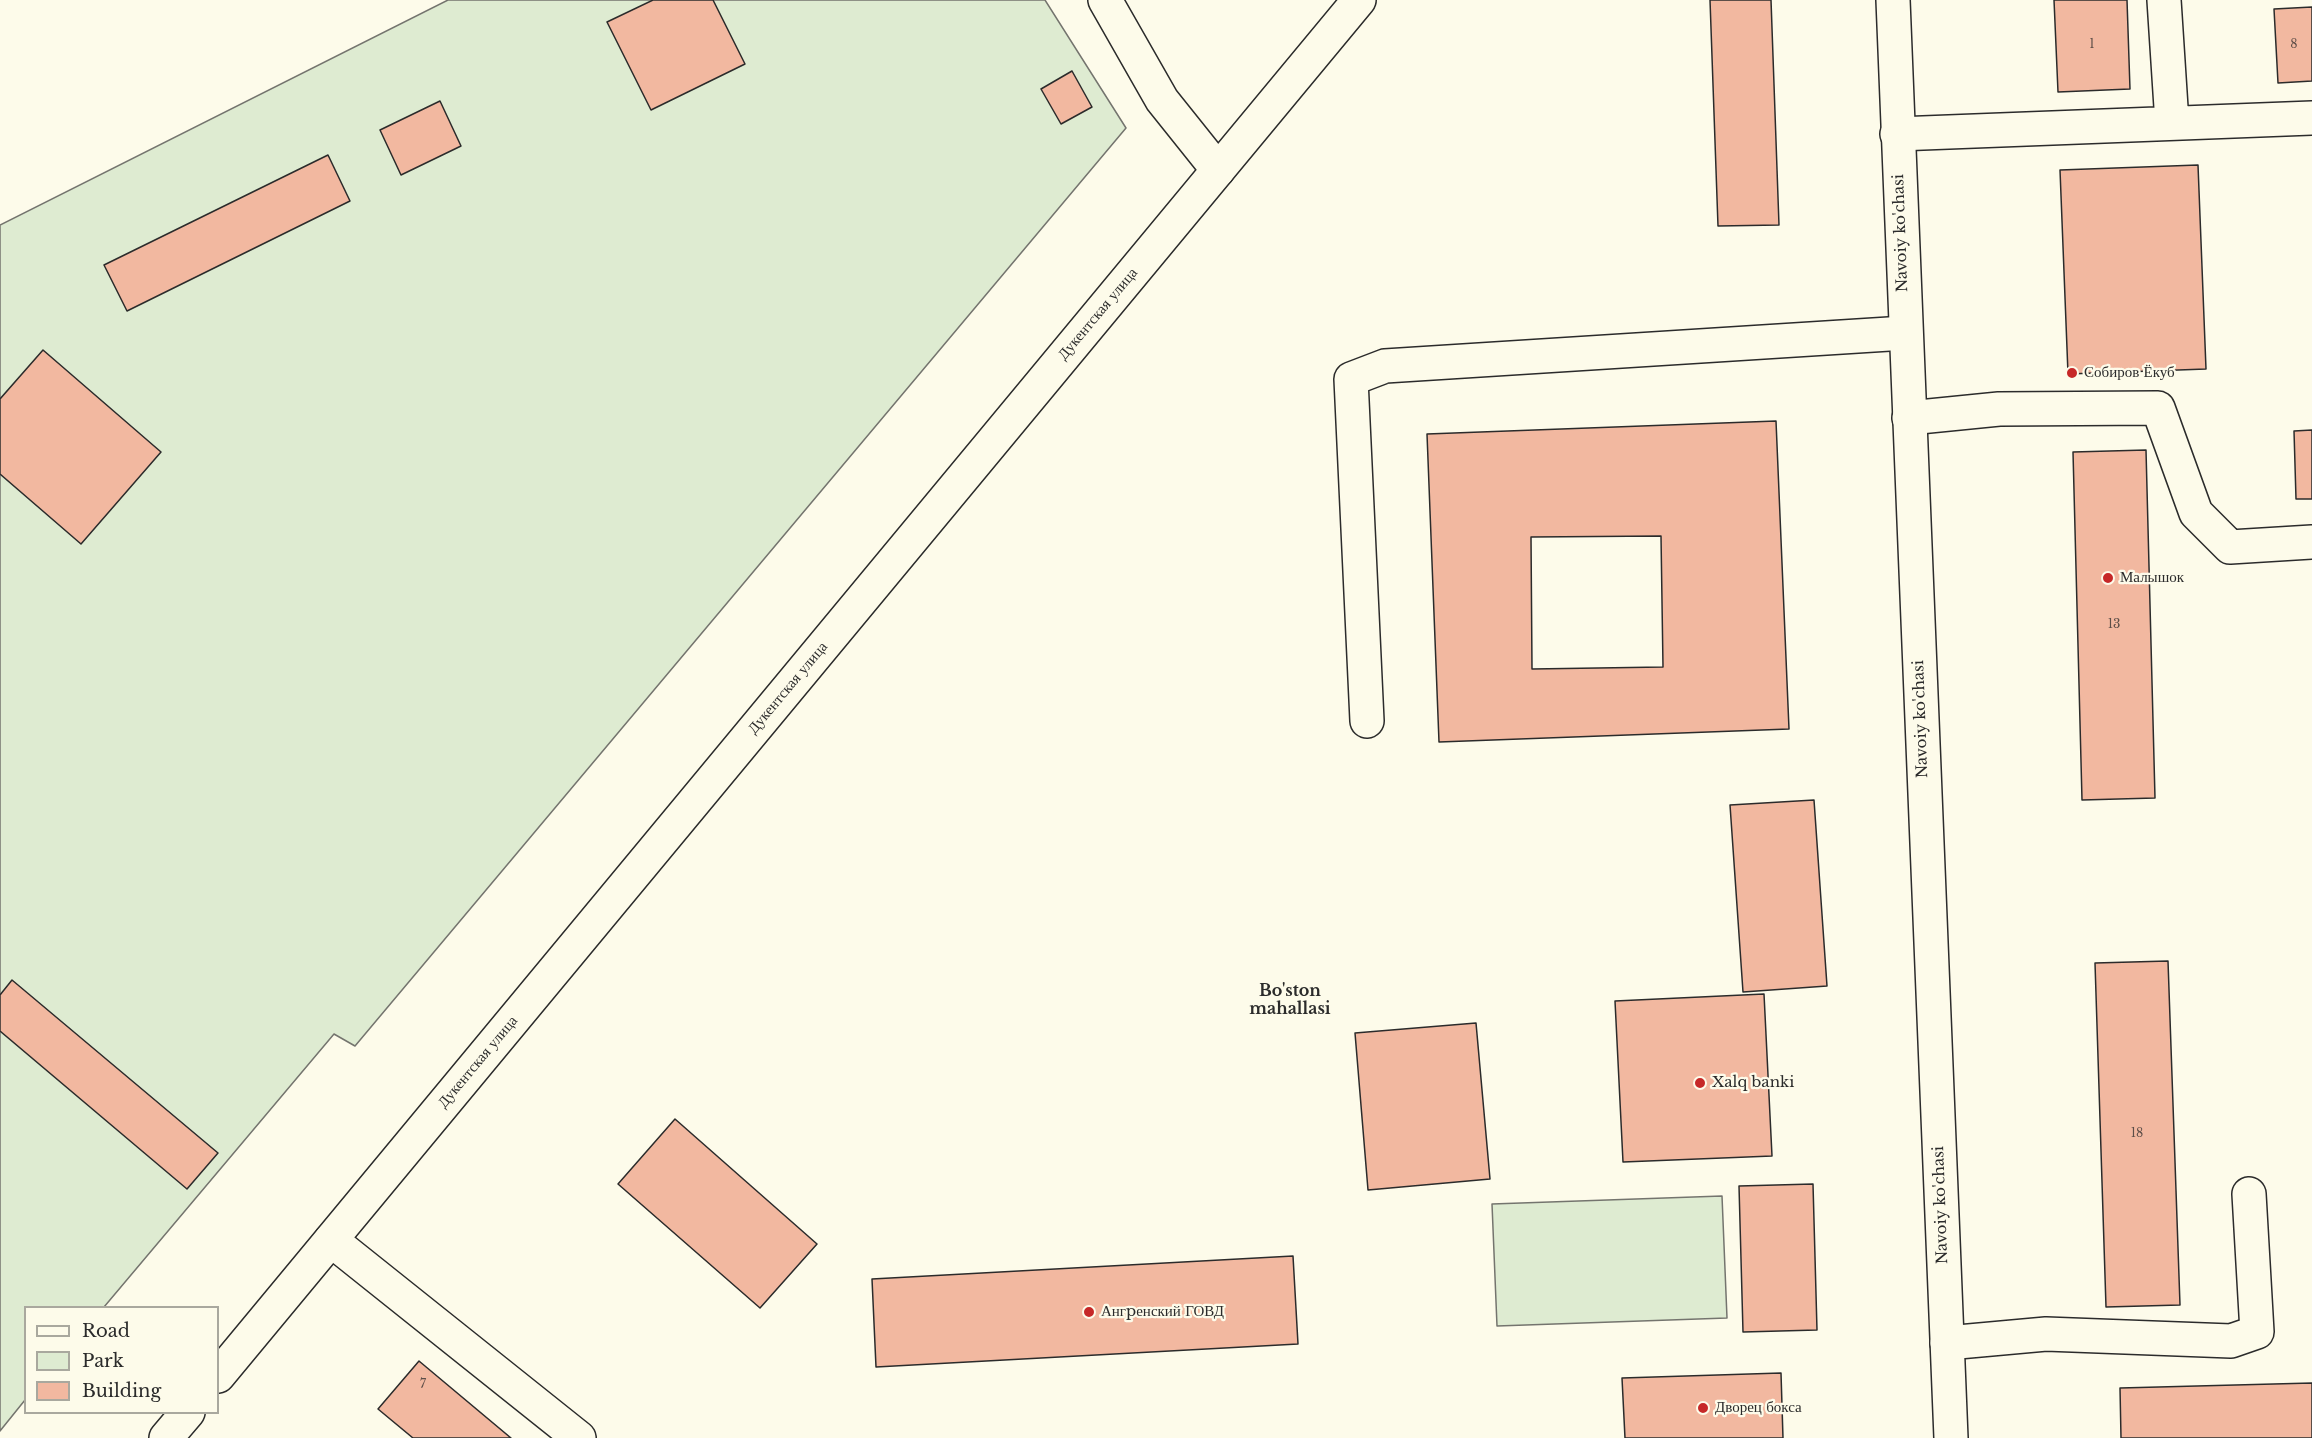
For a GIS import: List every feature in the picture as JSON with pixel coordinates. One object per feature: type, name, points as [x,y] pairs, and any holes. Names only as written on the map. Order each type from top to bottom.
[{"type":"main road","points":[[1105,0],[1162,100],[1218,170]]},
{"type":"main road","name":"Дукентская улица","points":[[219,1375],[1359,0]]},
{"type":"main road","name":"Navoiy ko'chasi","points":[[1893,0],[1951,1438]]},
{"type":"main road","points":[[2164,0],[2172,123]]},
{"type":"main road","points":[[1898,134],[2312,118]]},
{"type":"main road","points":[[1367,721],[1352,379],[1385,366],[1905,333]]},
{"type":"main road","points":[[1909,418],[1999,409],[2158,408],[2196,513],[2230,547],[2312,542]]},
{"type":"main road","points":[[1947,1343],[2046,1334],[2231,1341],[2257,1332],[2249,1194]]},
{"type":"main road","points":[[331,1240],[579,1438]]},
{"type":"main road","points":[[166,1438],[187,1414]]},
{"type":"green space","points":[[448,0],[1045,0],[1126,128],[355,1046],[334,1034],[105,1306],[24,1306],[24,1401],[0,1431],[0,225]]},
{"type":"green space","points":[[1722,1196],[1727,1318],[1497,1326],[1492,1204]]},
{"type":"building","points":[[653,0],[713,0],[745,64],[651,110],[607,22]]},
{"type":"building","points":[[1710,0],[1771,0],[1779,225],[1718,226]]},
{"type":"building","points":[[2054,0],[2127,0],[2130,89],[2058,92]]},
{"type":"building","points":[[2312,7],[2312,81],[2278,83],[2274,9]]},
{"type":"building","points":[[1072,71],[1092,107],[1061,124],[1041,89]]},
{"type":"building","points":[[440,101],[461,146],[401,175],[380,130]]},
{"type":"building","points":[[328,155],[350,201],[127,311],[104,265]]},
{"type":"building","points":[[2198,165],[2206,369],[2068,374],[2060,170]]},
{"type":"building","points":[[43,350],[161,452],[81,544],[0,474],[0,399]]},
{"type":"building","points":[[1776,421],[1789,729],[1439,742],[1427,434]],"holes":[[[1661,536],[1663,667],[1532,669],[1531,537]]]},
{"type":"building","points":[[2312,430],[2312,499],[2296,499],[2294,431]]},
{"type":"building","points":[[2146,450],[2155,798],[2082,800],[2073,452]]},
{"type":"building","points":[[1814,800],[1827,986],[1743,992],[1730,805]]},
{"type":"building","points":[[2168,961],[2180,1305],[2106,1307],[2095,963]]},
{"type":"building","points":[[12,980],[218,1153],[187,1189],[0,1031],[0,995]]},
{"type":"building","points":[[1764,994],[1772,1156],[1623,1162],[1615,1001]]},
{"type":"building","points":[[1476,1023],[1490,1179],[1368,1190],[1355,1033]]},
{"type":"building","points":[[675,1119],[817,1244],[760,1308],[618,1184]]},
{"type":"building","points":[[1813,1184],[1817,1330],[1743,1332],[1739,1186]]},
{"type":"building","points":[[1293,1256],[1298,1344],[876,1367],[872,1279]]},
{"type":"building","points":[[419,1361],[511,1438],[413,1438],[378,1409]]},
{"type":"building","name":"Дворец бокса","points":[[1781,1373],[1783,1438],[1625,1438],[1622,1378]]},
{"type":"building","points":[[2312,1383],[2312,1438],[2121,1438],[2120,1388]]},
{"type":"place","name":"Собиров Ёкуб","points":[[2072,373]]},
{"type":"place","name":"Малышок","points":[[2108,578]]},
{"type":"place","name":"Xalq banki","points":[[1700,1083]]},
{"type":"place","name":"Ангpенский ГОВД","points":[[1089,1312]]},
{"type":"place","name":"Дворец бокса","points":[[1703,1408]]},
{"type":"district","name":"Bo'ston mahallasi","points":[[1290,1000]]}]
